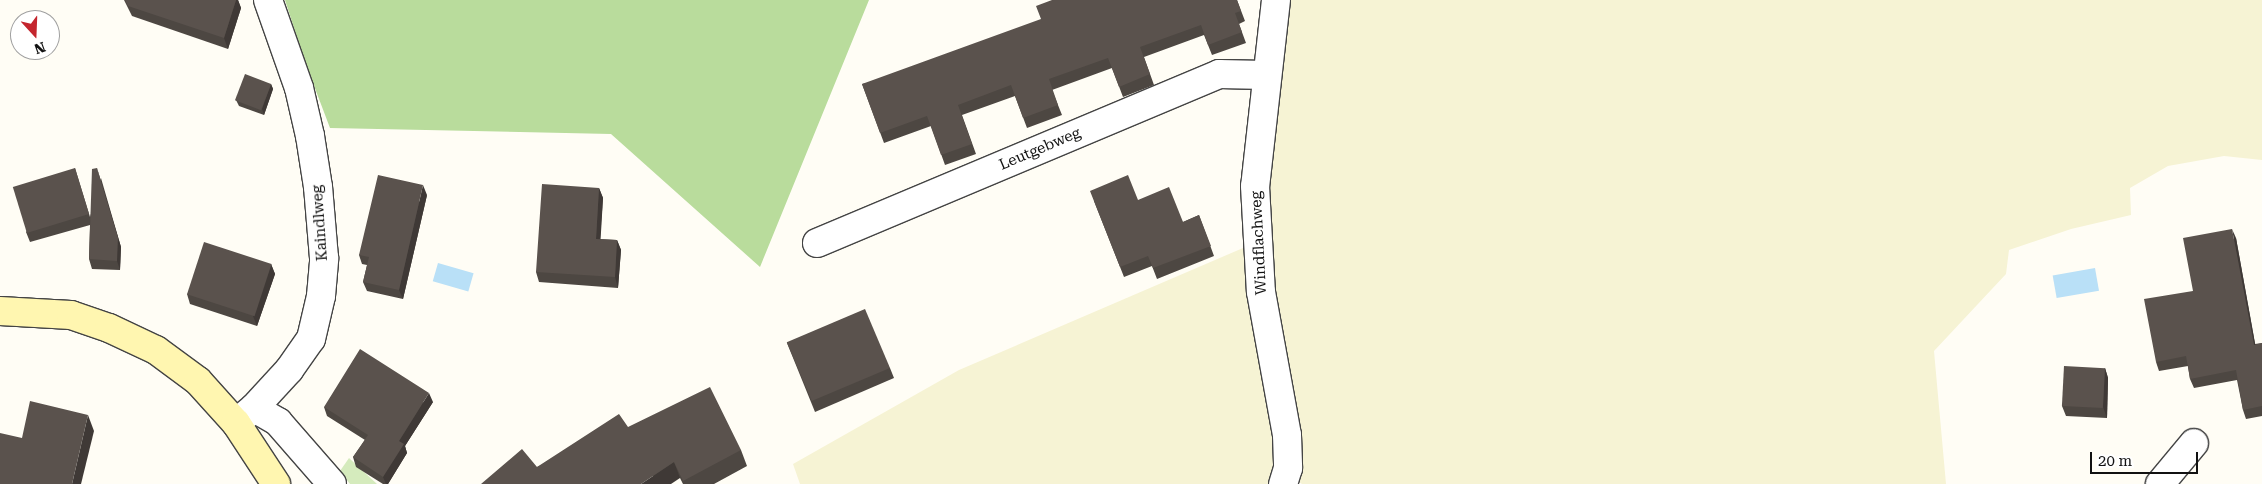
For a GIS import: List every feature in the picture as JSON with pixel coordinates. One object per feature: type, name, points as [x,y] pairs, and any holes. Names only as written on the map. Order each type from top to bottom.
[{"type":"main road","points":[[0,311],[71,315],[109,328],[156,350],[245,416],[276,484]]},
{"type":"street","name":"Kaindlweg","points":[[245,416],[289,370],[311,339],[321,296],[324,258],[318,187],[310,136],[298,88],[268,0]]},
{"type":"street","name":"Windflachweg","points":[[1276,0],[1255,186],[1261,292],[1287,435],[1288,468],[1283,484]]},
{"type":"street","name":"Leutgebweg","points":[[817,243],[1219,74],[1266,76]]},
{"type":"street","points":[[245,416],[278,422],[332,484]]},
{"type":"street","points":[[2160,484],[2194,443]]},
{"type":"shaded area","points":[[1289,0],[2262,0],[2262,160],[2224,156],[2168,166],[2130,188],[2131,215],[2071,229],[2009,250],[2006,274],[1934,351],[1946,484],[1302,484],[1299,482],[1302,447],[1270,278],[1266,203]]},
{"type":"shaded area","points":[[1243,248],[1277,451],[1272,484],[800,484],[793,464],[959,370]]},
{"type":"green space","points":[[285,0],[869,0],[760,267],[611,134],[330,128],[305,62]]},
{"type":"green space","points":[[349,458],[377,484],[350,484],[340,471]]},
{"type":"water","points":[[438,263],[474,273],[468,291],[433,281]]},
{"type":"water","points":[[2095,268],[2099,291],[2057,298],[2053,275]]},
{"type":"building","points":[[125,0],[236,0],[224,38],[128,6]]},
{"type":"building","points":[[1052,0],[1237,0],[1241,11],[1235,13],[1242,32],[1208,45],[1201,25],[1140,47],[1150,74],[1119,87],[1108,58],[1049,79],[1058,105],[1023,118],[1011,85],[958,105],[972,144],[941,155],[927,116],[880,133],[862,84],[1041,19],[1036,6]]},
{"type":"building","points":[[245,74],[271,84],[261,110],[235,100]]},
{"type":"building","points":[[75,168],[89,214],[27,233],[13,187]]},
{"type":"building","points":[[97,168],[118,238],[117,261],[89,259],[92,169]]},
{"type":"building","points":[[378,175],[423,185],[399,290],[363,282],[369,257],[359,255]]},
{"type":"building","points":[[1128,175],[1138,200],[1169,187],[1183,222],[1199,215],[1211,246],[1153,268],[1148,256],[1120,267],[1090,191]]},
{"type":"building","points":[[542,184],[599,188],[596,239],[617,240],[615,277],[536,272]]},
{"type":"building","points":[[2232,229],[2254,345],[2262,343],[2262,406],[2243,410],[2236,370],[2190,379],[2186,356],[2156,362],[2144,299],[2193,291],[2183,238]]},
{"type":"building","points":[[204,242],[272,264],[255,316],[187,294]]},
{"type":"building","points":[[865,309],[890,368],[812,401],[787,342]]},
{"type":"building","points":[[360,349],[429,393],[399,441],[404,444],[383,477],[353,457],[368,435],[324,407]]},
{"type":"building","points":[[2064,366],[2105,368],[2103,408],[2062,406]]},
{"type":"building","points":[[710,387],[741,450],[683,481],[674,462],[641,484],[481,484],[522,449],[537,467],[619,414],[628,427]]},
{"type":"building","points":[[30,401],[88,415],[72,484],[0,484],[0,433],[22,438]]}]
